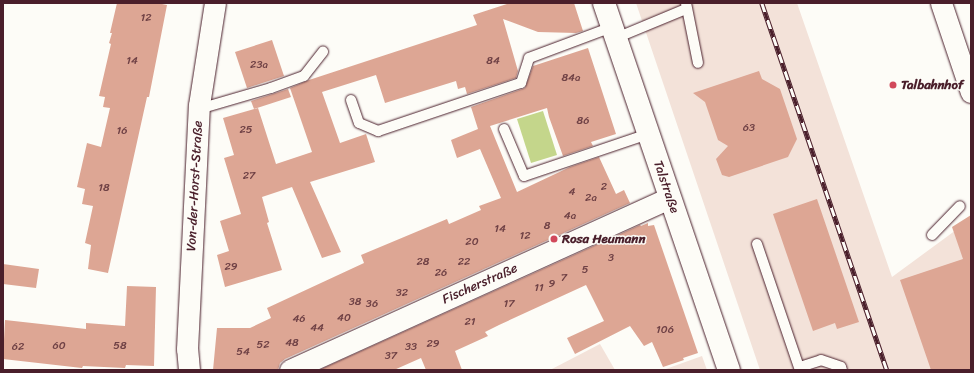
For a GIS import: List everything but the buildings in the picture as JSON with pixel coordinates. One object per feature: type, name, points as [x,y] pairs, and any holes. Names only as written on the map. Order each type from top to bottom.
[{"type":"main road","name":"Talstraße","points":[[604,3],[729,370]]},
{"type":"street","name":"Von-der-Horst-Straße","points":[[189,370],[187,349],[199,109],[215,3]]},
{"type":"street","points":[[941,3],[971,92]]},
{"type":"street","name":"Fischerstraße","points":[[290,370],[670,198]]},
{"type":"lane","points":[[351,100],[359,123],[378,131],[521,83],[529,58],[614,32],[686,6],[698,63]]},
{"type":"lane","points":[[199,109],[271,88],[304,76],[323,52]]},
{"type":"lane","points":[[504,129],[524,176],[648,134]]},
{"type":"lane","points":[[932,235],[960,206]]},
{"type":"lane","points":[[757,244],[800,369],[821,360],[841,367],[842,370]]},
{"type":"shaded area","points":[[636,3],[797,3],[892,277],[971,219],[971,370],[760,370]]},
{"type":"shaded area","points":[[600,344],[615,370],[550,370]]},
{"type":"shaded area","points":[[702,356],[707,370],[663,370]]},
{"type":"green space","points":[[543,111],[557,155],[531,163],[517,119]]},
{"type":"railway","points":[[762,3],[887,370]]},
{"type":"place","name":"Talbahnhof","points":[[893,85]]},
{"type":"place","name":"Rosa Heumann","points":[[554,239]]}]
